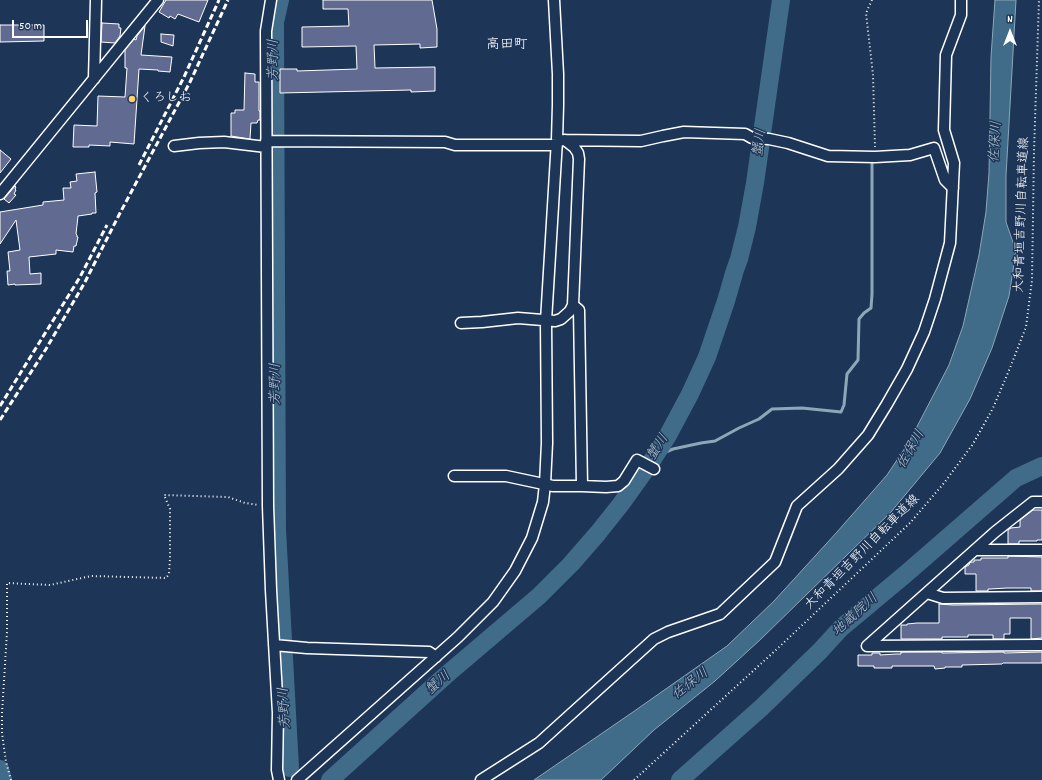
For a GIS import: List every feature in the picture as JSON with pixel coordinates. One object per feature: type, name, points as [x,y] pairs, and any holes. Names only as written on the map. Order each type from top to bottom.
[{"type":"street","points":[[94,79],[96,0]]},
{"type":"street","points":[[0,194],[158,0]]},
{"type":"street","points":[[271,0],[266,31],[268,506],[270,590],[278,713],[277,770],[279,780]]},
{"type":"street","points":[[297,780],[458,638],[493,602],[515,571],[532,538],[543,502],[546,484],[546,321],[560,142],[554,0]]},
{"type":"street","points":[[481,780],[539,743],[654,639],[668,632],[720,614],[775,562],[798,506],[838,469],[868,435],[907,369],[924,332],[933,306],[950,243],[954,163],[944,130],[946,55],[961,15],[962,0]]},
{"type":"street","points":[[174,146],[224,142],[266,144],[281,141],[445,142],[455,145],[641,141],[684,132],[745,134],[752,138],[769,139],[788,143],[828,156],[875,157],[910,155],[934,148],[946,180],[953,188]]},
{"type":"street","points":[[461,323],[518,318],[555,321],[562,319],[570,311],[573,305],[579,159],[578,153],[574,147],[560,142]]},
{"type":"street","points":[[573,305],[579,310],[582,486]]},
{"type":"street","points":[[454,476],[506,476],[553,486],[606,487],[618,486],[624,481],[637,460],[654,469]]},
{"type":"street","points":[[1042,502],[1033,502],[995,532],[868,646],[1042,645]]},
{"type":"street","points":[[976,550],[1042,550]]},
{"type":"street","points":[[928,593],[943,598],[1042,597]]},
{"type":"street","points":[[274,645],[429,652],[436,657]]},
{"type":"path","points":[[872,0],[866,13],[873,75],[875,157]]},
{"type":"path","name":"大和青垣吉野川自転車道線","points":[[634,780],[777,649],[910,523],[944,483],[973,444],[993,408],[1026,327],[1032,280],[1034,151],[1039,0]]},
{"type":"path","points":[[11,780],[6,762],[2,733],[7,632],[7,583],[50,585],[91,576],[166,578],[169,574],[170,559],[170,509],[164,495],[228,497],[245,503],[268,506]]},
{"type":"water","name":"佐保川","points":[[995,0],[1016,0],[1006,176],[1006,222],[1016,251],[1009,296],[992,348],[970,399],[940,453],[891,512],[761,639],[715,681],[654,730],[601,780],[534,780],[727,646],[774,601],[837,532],[887,475],[909,442],[949,365],[963,326],[979,255],[986,212],[989,173],[991,57]]},
{"type":"building","points":[[166,0],[208,0],[199,22],[178,14],[175,19],[170,16],[169,18],[159,12]]},
{"type":"building","points":[[323,0],[432,0],[437,29],[437,47],[420,48],[420,44],[374,45],[375,68],[435,67],[435,91],[411,92],[411,90],[280,93],[280,69],[297,69],[297,71],[357,69],[356,46],[302,47],[302,27],[349,26],[348,9],[323,9]]},
{"type":"building","points":[[102,23],[119,24],[119,28],[121,28],[120,36],[115,43],[101,42]]},
{"type":"building","points":[[0,25],[44,25],[44,41],[0,42]]},
{"type":"building","points":[[145,26],[141,55],[172,57],[170,72],[139,69],[134,144],[110,142],[110,146],[89,145],[89,147],[73,147],[74,125],[97,126],[98,96],[125,97],[127,68],[125,68],[125,50],[134,39],[136,40],[137,36]]},
{"type":"building","points":[[161,34],[174,35],[173,46],[161,42]]},
{"type":"building","points":[[245,73],[255,74],[255,82],[259,82],[260,120],[258,120],[257,123],[251,123],[250,139],[231,136],[231,113],[235,113],[235,110],[244,110]]},
{"type":"building","points":[[0,150],[11,159],[0,173]]},
{"type":"building","points":[[95,172],[97,192],[95,193],[96,213],[78,216],[76,234],[78,237],[73,252],[56,250],[56,254],[29,257],[30,274],[41,273],[41,284],[8,285],[7,271],[10,271],[8,252],[20,250],[16,220],[0,244],[0,212],[43,205],[43,202],[64,200],[63,188],[71,188],[70,182],[77,181],[76,174]]},
{"type":"building","points":[[15,186],[16,190],[14,194],[16,195],[9,203],[4,199]]},
{"type":"building","points":[[1033,510],[1042,510],[1042,540],[1019,541],[1019,544],[1008,544],[1008,530],[1011,528],[1020,527],[1020,520]]},
{"type":"building","points":[[1008,556],[1042,557],[1042,591],[1031,591],[1031,588],[1007,588],[976,591],[976,574],[965,574],[965,567],[971,562],[974,562],[974,560],[981,560],[981,558],[1008,558]]},
{"type":"building","points":[[939,604],[1042,604],[1042,638],[1031,639],[1031,618],[1010,618],[1010,634],[1004,634],[1004,639],[993,639],[993,635],[968,635],[968,637],[942,637],[942,639],[901,639],[901,625],[939,623]]},
{"type":"building","points":[[901,652],[1042,652],[1042,663],[962,665],[962,667],[945,667],[935,669],[934,666],[892,666],[892,668],[874,668],[874,666],[858,666],[858,655],[872,655],[872,653],[880,653],[880,655],[901,654]]},
{"type":"waterway","name":"芳野川","points":[[280,0],[275,22],[277,530],[290,768]]},
{"type":"waterway","name":"蟹川","points":[[330,780],[445,676],[539,596],[571,564],[621,504],[667,437],[690,394],[707,357],[739,259],[747,227],[755,183],[781,0]]},
{"type":"waterway","points":[[654,457],[673,449],[715,441],[759,419],[772,409],[802,408],[841,412],[844,405],[847,374],[858,360],[859,319],[871,308],[872,160]]},
{"type":"waterway","name":"地蔵院川","points":[[680,780],[761,708],[820,651],[841,628],[1016,478],[1042,466]]},
{"type":"waterway","points":[[0,769],[3,780]]},
{"type":"railway","points":[[139,165],[184,77],[219,0]]},
{"type":"railway","points":[[0,420],[46,349],[85,282],[190,82],[228,0]]},
{"type":"railway","points":[[0,406],[80,277],[107,225]]},
{"type":"place","name":"くろしお","points":[[132,99]]},
{"type":"district","name":"高田町","points":[[507,46]]}]
